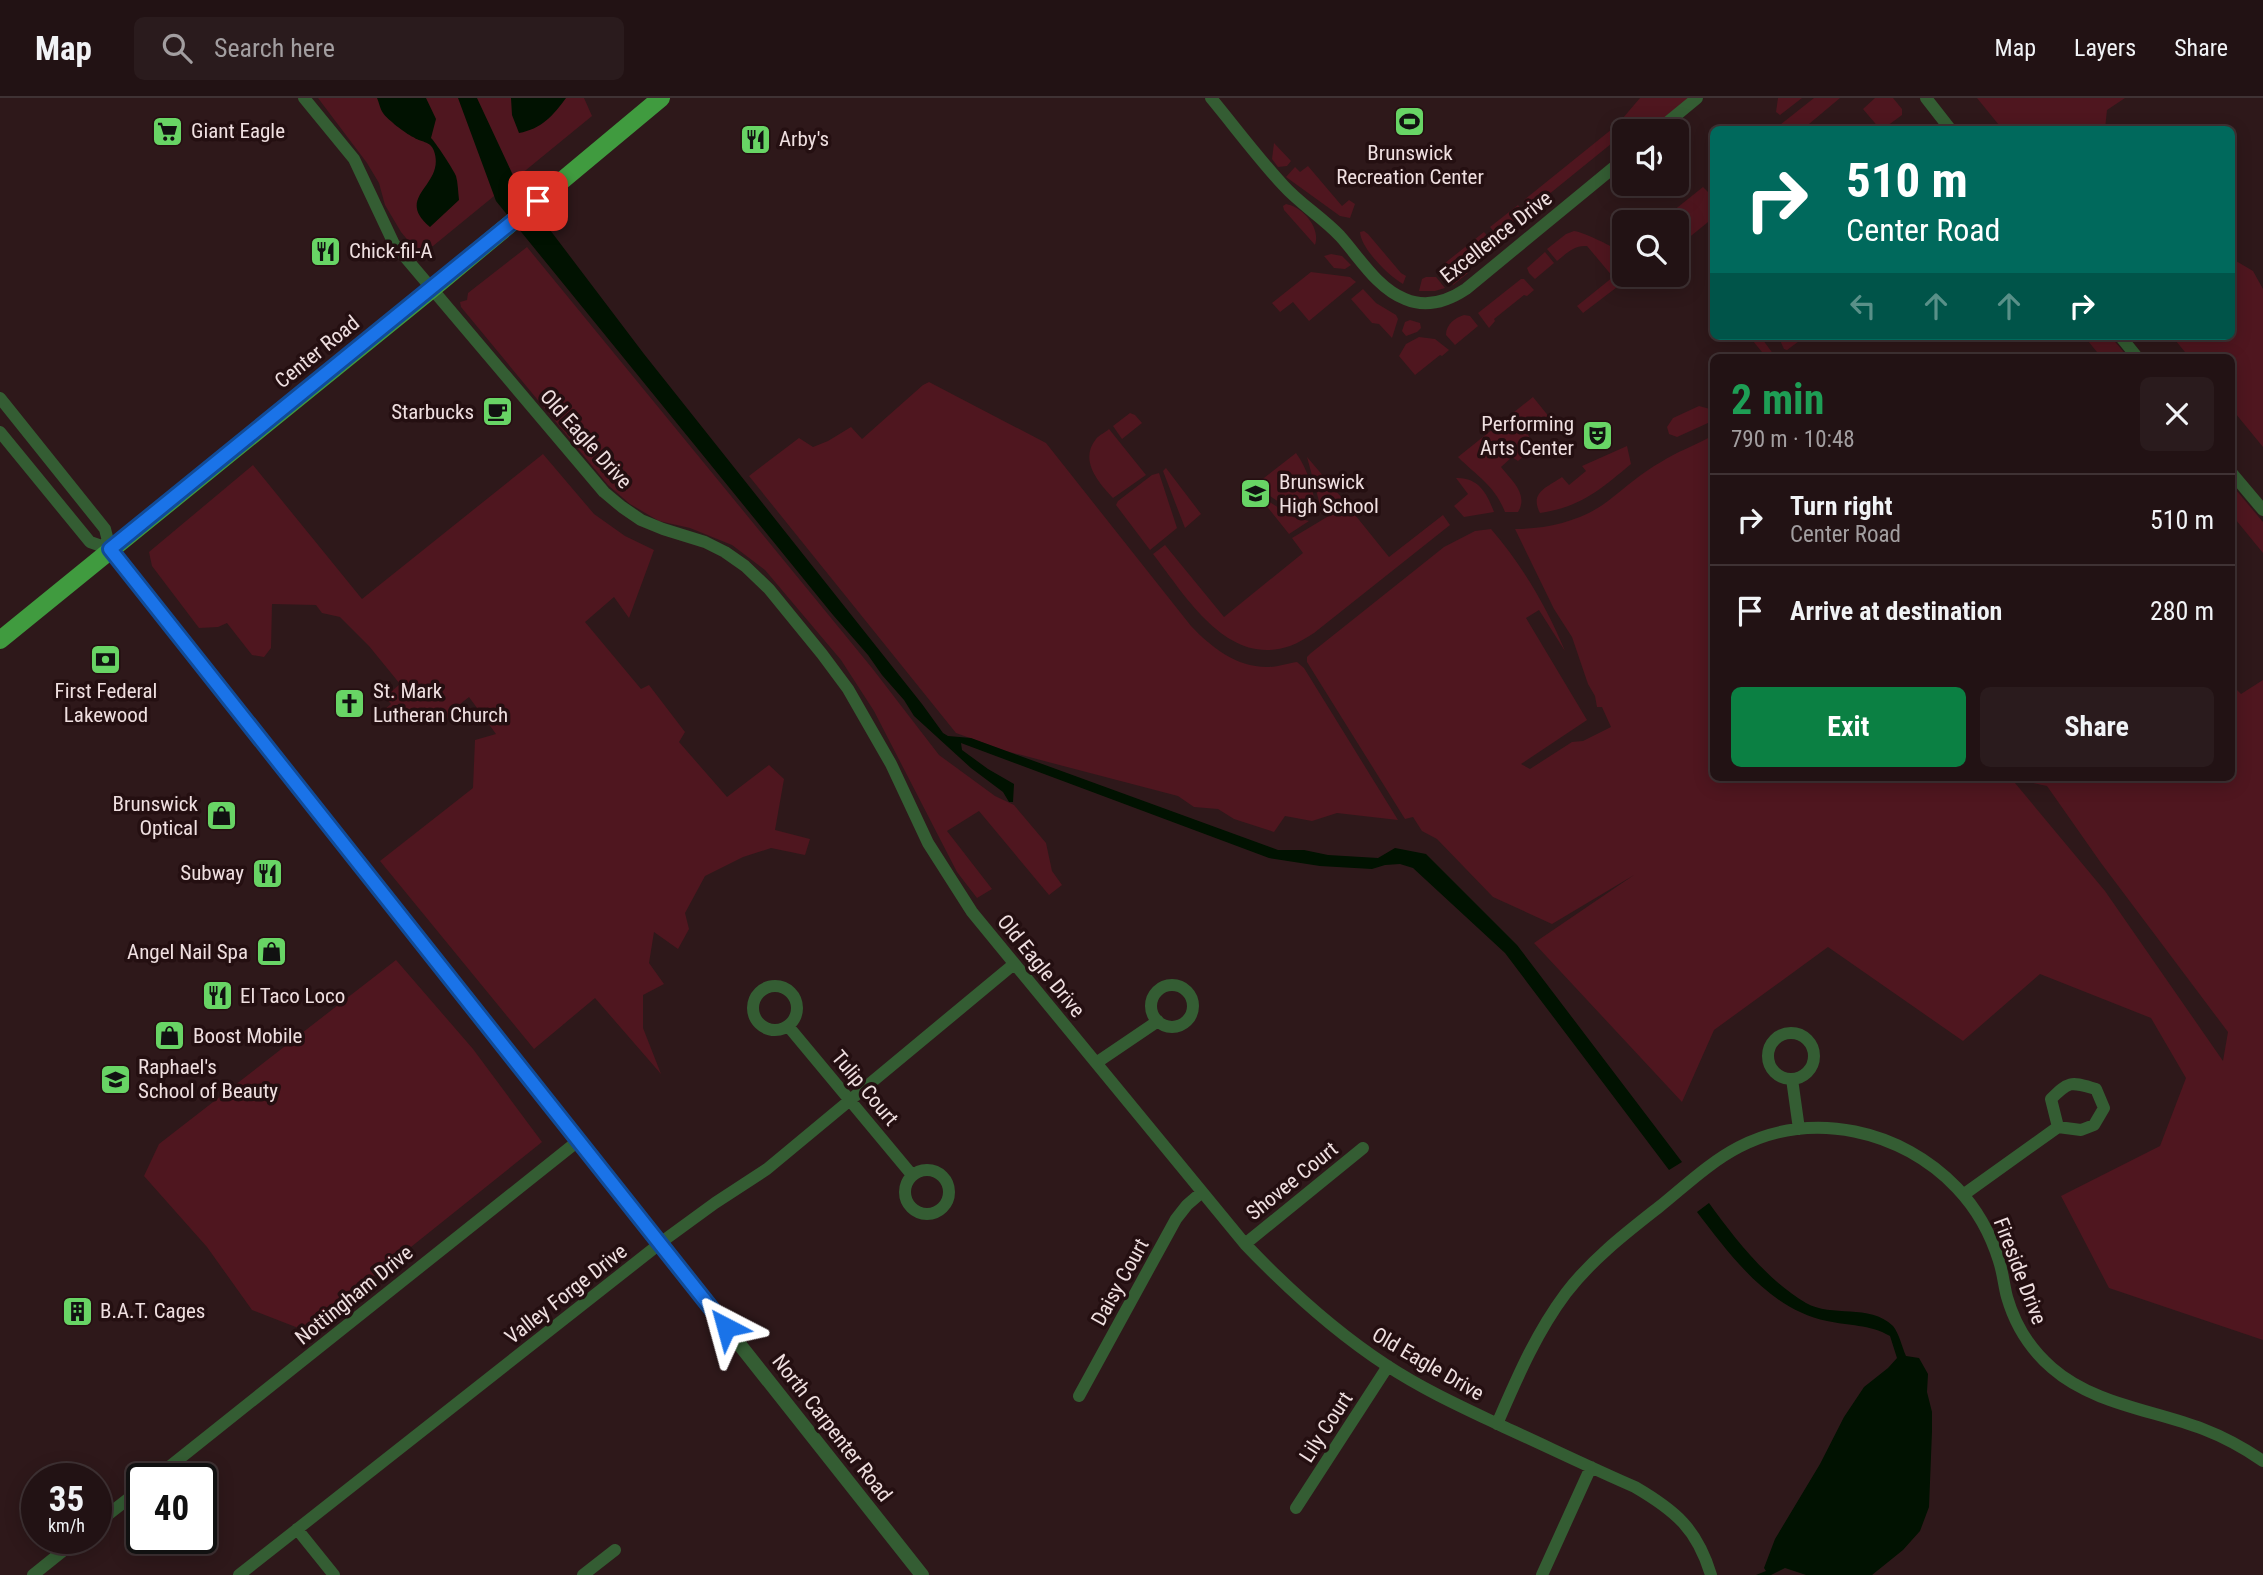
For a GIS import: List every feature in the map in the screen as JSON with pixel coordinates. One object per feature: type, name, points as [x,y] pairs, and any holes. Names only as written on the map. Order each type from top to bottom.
[{"type":"main road","name":"Center Road","points":[[0,640],[432,289],[661,98]]},
{"type":"street","name":"Old Eagle Drive","points":[[304,98],[354,159],[394,244],[604,492],[641,520],[705,542],[724,552],[746,566],[769,589],[848,689],[876,735],[928,843],[972,912],[1245,1244],[1307,1306],[1388,1366],[1440,1397],[1656,1500],[1694,1534],[1711,1575]]},
{"type":"street","name":"Excellence Drive","points":[[1211,98],[1285,187],[1315,211],[1386,286],[1402,298],[1413,302],[1441,302],[1456,296],[1612,169]]},
{"type":"street","points":[[1672,119],[1697,98]]},
{"type":"street","points":[[1926,98],[1948,126]]},
{"type":"street","points":[[2123,340],[2135,354]]},
{"type":"street","points":[[0,397],[105,528],[110,549]]},
{"type":"street","points":[[0,432],[90,541],[110,549]]},
{"type":"street","points":[[2235,477],[2263,510]]},
{"type":"street","name":"North Carpenter Road","points":[[110,549],[922,1575]]},
{"type":"street","name":"Valley Forge Drive","points":[[239,1575],[660,1244],[766,1169],[1014,964]]},
{"type":"street","points":[[1096,1063],[1158,1021]]},
{"type":"street","name":"Tulip Court","points":[[788,1026],[912,1175]]},
{"type":"street","points":[[1792,1079],[1799,1129]]},
{"type":"street","points":[[1964,1195],[2059,1127],[2081,1130],[2094,1125],[2104,1108],[2096,1089],[2077,1084],[2064,1085],[2050,1099],[2059,1127]]},
{"type":"street","name":"Fireside Drive","points":[[1497,1424],[1527,1354],[1568,1291],[1592,1263],[1718,1159],[1763,1137],[1821,1127],[1846,1129],[1894,1143],[1937,1169],[1964,1195],[1991,1240],[2015,1321],[2027,1342],[2054,1370],[2093,1393],[2202,1429],[2228,1440],[2263,1461]]},
{"type":"street","name":"Nottingham Drive","points":[[173,1463],[578,1140]]},
{"type":"street","name":"Shovee Court","points":[[1245,1244],[1363,1148]]},
{"type":"street","name":"Daisy Court","points":[[1079,1396],[1176,1219],[1202,1192]]},
{"type":"street","name":"Lily Court","points":[[1296,1508],[1388,1366]]},
{"type":"street","points":[[1542,1575],[1591,1468]]},
{"type":"street","points":[[112,1511],[126,1501]]},
{"type":"street","points":[[298,1529],[334,1575]]},
{"type":"street","points":[[583,1575],[615,1550]]},
{"type":"street","points":[[33,1575],[59,1554]]},
{"type":"shaded area","points":[[318,98],[584,98],[592,116],[433,246],[416,250],[401,232],[385,205],[379,183],[367,163]]},
{"type":"shaded area","points":[[377,98],[426,98],[436,119],[431,138],[456,176],[459,200],[430,227],[420,216],[417,207],[418,199],[436,163],[433,148],[389,119],[382,111]]},
{"type":"shaded area","points":[[458,98],[477,98],[518,186],[547,226],[644,354],[943,733],[971,738],[1278,850],[1378,858],[1395,848],[1426,854],[1517,945],[1682,1162],[1669,1170],[1505,953],[1413,868],[1400,864],[1372,869],[1320,866],[1269,858],[961,743],[962,750],[1014,784],[1013,802],[1009,802],[1003,792],[971,768],[914,716],[868,655],[496,201]]},
{"type":"shaded area","points":[[511,98],[566,98],[546,121],[519,133],[512,115]]},
{"type":"shaded area","points":[[1640,98],[1689,98],[1663,119],[1622,119]]},
{"type":"shaded area","points":[[1778,98],[1802,98],[1780,115],[1776,112]]},
{"type":"shaded area","points":[[1814,98],[1840,98],[1807,126],[1779,126]]},
{"type":"shaded area","points":[[1875,98],[1893,98],[1902,109],[1902,115],[1887,126],[1877,126],[1863,109]]},
{"type":"shaded area","points":[[1977,98],[2125,98],[2107,110],[2105,126],[2000,126]]},
{"type":"shaded area","points":[[1612,129],[1612,143],[1532,208],[1524,200]]},
{"type":"shaded area","points":[[1274,143],[1291,161],[1287,166],[1278,167],[1272,159]]},
{"type":"shaded area","points":[[1308,166],[1342,206],[1349,200],[1355,204],[1350,218],[1340,216],[1286,177],[1295,167],[1300,172]]},
{"type":"shaded area","points":[[1703,187],[1710,194],[1710,220],[1689,238],[1689,210],[1674,210]]},
{"type":"shaded area","points":[[1286,204],[1299,209],[1309,219],[1315,232],[1315,245],[1284,210],[1283,206]]},
{"type":"shaded area","points":[[1518,205],[1524,213],[1497,235],[1490,227]]},
{"type":"shaded area","points":[[1364,231],[1406,276],[1403,284],[1370,254],[1360,232]]},
{"type":"shaded area","points":[[1574,231],[1612,247],[1612,276],[1587,246],[1574,248],[1557,261],[1547,249]]},
{"type":"shaded area","points":[[1484,232],[1491,240],[1462,263],[1468,273],[1453,285],[1440,267]]},
{"type":"shaded area","points":[[527,247],[872,668],[939,755],[995,796],[1014,805],[1046,843],[1052,871],[1062,885],[1049,895],[979,811],[947,831],[992,889],[977,898],[957,872],[874,711],[841,660],[765,570],[732,545],[690,528],[659,521],[630,504],[608,485],[461,307],[460,302],[467,300],[468,293]]},
{"type":"shaded area","points":[[1545,252],[1554,263],[1535,279],[1527,268]]},
{"type":"shaded area","points":[[1324,256],[1342,256],[1351,265],[1345,269],[1334,268]]},
{"type":"shaded area","points":[[2235,260],[2253,271],[2263,289],[2263,447],[2235,413],[2235,354],[2187,354],[2175,340],[2235,340]]},
{"type":"shaded area","points":[[1311,272],[1350,277],[1356,282],[1309,321],[1293,302],[1280,312],[1272,303]]},
{"type":"shaded area","points":[[1436,277],[1445,288],[1419,291],[1422,279]]},
{"type":"shaded area","points":[[1612,278],[1612,287],[1617,287],[1583,313],[1577,306]]},
{"type":"shaded area","points":[[1521,279],[1534,290],[1494,319],[1489,328],[1478,313]]},
{"type":"shaded area","points":[[1363,289],[1376,303],[1396,315],[1398,319],[1392,338],[1379,324],[1372,323],[1351,299]]},
{"type":"shaded area","points":[[1464,315],[1470,316],[1478,326],[1455,345],[1446,335],[1446,331],[1452,322]]},
{"type":"shaded area","points":[[1410,320],[1420,323],[1421,328],[1406,336],[1402,331],[1405,322]]},
{"type":"shaded area","points":[[1419,337],[1435,339],[1449,350],[1415,375],[1399,356],[1406,344]]},
{"type":"shaded area","points":[[1763,340],[1773,354],[1764,354],[1753,341]]},
{"type":"shaded area","points":[[1780,340],[1801,340],[1787,350]]},
{"type":"shaded area","points":[[2087,340],[2113,340],[2125,354],[2099,354]]},
{"type":"shaded area","points":[[929,382],[1046,443],[1191,626],[1216,648],[1246,664],[1269,667],[1297,662],[1304,668],[1398,820],[1337,813],[1312,821],[1285,816],[1274,832],[1234,819],[1218,809],[1194,807],[1178,796],[1006,751],[956,733],[749,476],[799,438],[813,447],[851,427],[862,439]]},
{"type":"shaded area","points":[[1533,397],[1550,418],[1528,435],[1536,446],[1518,461],[1512,457],[1501,467],[1517,488],[1521,499],[1518,512],[1505,512],[1491,488],[1458,457]]},
{"type":"shaded area","points":[[1699,406],[1710,409],[1708,423],[1677,437],[1669,434],[1667,427],[1673,418]]},
{"type":"shaded area","points":[[1130,413],[1142,423],[1122,439],[1113,426]]},
{"type":"shaded area","points":[[1109,429],[1146,475],[1113,498],[1092,470],[1089,455],[1096,439]]},
{"type":"shaded area","points":[[1710,437],[1710,781],[2013,781],[2105,891],[2223,1061],[2228,1032],[2101,863],[2047,786],[2030,781],[2235,781],[2235,688],[2241,694],[2263,680],[2263,1340],[2109,1288],[2061,1196],[2160,1146],[2186,1078],[2151,1018],[2040,974],[1963,1041],[1828,947],[1714,1030],[1682,1102],[1534,943],[1634,875],[1552,924],[1493,897],[1437,839],[1422,831],[1413,817],[1405,819],[1307,662],[1307,657],[1444,547],[1475,531],[1491,529],[1533,587],[1550,618],[1565,651],[1539,610],[1526,618],[1587,720],[1521,764],[1530,769],[1572,742],[1583,741],[1611,727],[1602,707],[1597,707],[1572,637],[1554,609],[1515,529],[1552,525],[1587,514],[1673,455]]},
{"type":"shaded area","points":[[1627,446],[1631,464],[1610,481],[1590,496],[1540,513],[1537,506],[1538,495],[1546,487],[1562,477],[1569,485],[1586,471],[1582,466]]},
{"type":"shaded area","points":[[1296,453],[1310,483],[1316,516],[1291,509],[1255,485]]},
{"type":"shaded area","points":[[543,454],[594,514],[625,536],[654,550],[629,618],[614,597],[585,622],[641,689],[649,685],[685,732],[679,742],[727,797],[769,765],[784,779],[775,830],[810,839],[805,855],[771,848],[743,857],[705,876],[685,913],[689,929],[678,949],[654,932],[649,963],[664,984],[643,995],[643,1028],[661,1074],[595,998],[534,1049],[380,861],[473,788],[475,740],[496,734],[469,697],[460,704],[453,719],[384,710],[391,704],[385,697],[400,684],[369,646],[340,617],[322,613],[316,605],[272,604],[271,648],[264,657],[252,655],[227,623],[218,627],[199,628],[152,566],[149,552],[253,465],[362,599]]},
{"type":"shaded area","points":[[1307,457],[1342,498],[1322,512]]},
{"type":"shaded area","points":[[1166,468],[1201,514],[1185,528],[1163,471]]},
{"type":"shaded area","points":[[1159,473],[1177,528],[1150,550],[1116,505],[1152,475]]},
{"type":"shaded area","points":[[1456,478],[1476,483],[1494,512],[1464,517],[1454,506],[1468,494]]},
{"type":"shaded area","points":[[2235,489],[2263,522],[2263,553],[2235,519]]},
{"type":"shaded area","points":[[1257,494],[1293,517],[1309,521],[1289,534]]},
{"type":"shaded area","points":[[1347,505],[1389,557],[1443,515],[1450,525],[1314,633],[1290,646],[1267,650],[1247,647],[1227,637],[1194,607],[1153,554],[1165,545],[1224,617],[1303,553],[1292,538]]},
{"type":"shaded area","points":[[396,960],[473,1049],[542,1142],[306,1331],[252,1310],[207,1247],[144,1176],[159,1144]]},
{"type":"shaded area","points":[[1709,1203],[1753,1258],[1792,1294],[1816,1307],[1862,1313],[1883,1319],[1895,1329],[1906,1356],[1919,1358],[1928,1374],[1927,1392],[1932,1412],[1929,1507],[1920,1531],[1903,1550],[1872,1575],[1806,1575],[1785,1568],[1771,1575],[1756,1575],[1766,1571],[1764,1568],[1775,1539],[1820,1464],[1844,1417],[1864,1387],[1897,1358],[1890,1336],[1867,1327],[1806,1315],[1769,1293],[1738,1263],[1697,1212]]},
{"type":"place","name":"Brunswick Recreation Center","points":[[1410,121]]},
{"type":"place","name":"Giant Eagle","points":[[168,131]]},
{"type":"place","name":"Arby's","points":[[756,139]]},
{"type":"place","name":"Chick-fil-A","points":[[326,251]]},
{"type":"place","name":"Starbucks","points":[[497,412]]},
{"type":"place","name":"Performing Arts Center","points":[[1597,436]]},
{"type":"place","name":"Brunswick High School","points":[[1256,494]]},
{"type":"place","name":"First Federal Lakewood","points":[[106,659]]},
{"type":"place","name":"St. Mark Lutheran Church","points":[[350,703]]},
{"type":"place","name":"Brunswick Optical","points":[[221,816]]},
{"type":"place","name":"Subway","points":[[267,873]]},
{"type":"place","name":"Angel Nail Spa","points":[[271,952]]},
{"type":"place","name":"El Taco Loco","points":[[217,996]]},
{"type":"place","name":"Boost Mobile","points":[[170,1036]]},
{"type":"place","name":"Raphael's School of Beauty","points":[[115,1079]]},
{"type":"place","name":"B.A.T. Cages","points":[[77,1311]]},
{"type":"route","points":[[538,201],[110,549],[726,1327]]}]
